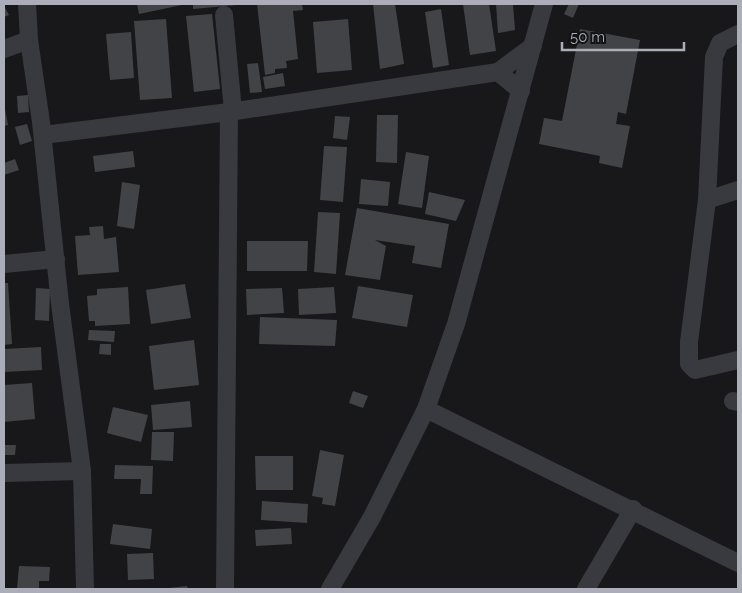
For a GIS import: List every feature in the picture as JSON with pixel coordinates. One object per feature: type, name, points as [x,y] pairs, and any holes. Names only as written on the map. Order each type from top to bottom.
[{"type":"street","points":[[27,4],[29,40],[43,135],[82,471],[85,589]]},
{"type":"street","points":[[330,589],[372,517],[426,409],[456,324],[544,4]]},
{"type":"street","points":[[224,15],[231,111],[225,589]]},
{"type":"street","points":[[738,34],[720,43],[714,57],[707,200],[689,342],[689,364],[695,370],[738,360]]},
{"type":"street","points":[[4,49],[29,40]]},
{"type":"street","points":[[43,135],[231,111],[498,72],[533,46]]},
{"type":"street","points":[[498,72],[521,91]]},
{"type":"street","points":[[707,200],[738,190]]},
{"type":"street","points":[[4,264],[56,259]]},
{"type":"street","points":[[426,409],[633,509],[738,563]]},
{"type":"street","points":[[4,472],[82,471]]},
{"type":"street","points":[[586,589],[633,509]]},
{"type":"building","points":[[137,4],[182,4],[182,5],[139,14]]},
{"type":"building","points":[[193,4],[237,4],[237,5],[193,9]]},
{"type":"building","points":[[257,4],[302,4],[303,10],[293,11],[298,59],[286,61],[287,68],[275,69],[275,73],[265,75]]},
{"type":"building","points":[[373,4],[395,4],[404,64],[380,69]]},
{"type":"building","points":[[463,4],[489,4],[496,51],[470,55]]},
{"type":"building","points":[[496,4],[513,4],[515,30],[498,33]]},
{"type":"building","points":[[569,4],[579,4],[573,18],[564,14]]},
{"type":"building","points":[[4,6],[9,15],[4,17]]},
{"type":"building","points":[[441,9],[449,65],[433,68],[425,12]]},
{"type":"building","points":[[212,14],[220,89],[194,92],[186,16]]},
{"type":"building","points":[[166,19],[172,98],[140,100],[134,21]]},
{"type":"building","points":[[348,19],[352,70],[317,73],[313,22]]},
{"type":"building","points":[[580,29],[640,40],[626,114],[618,112],[616,124],[630,126],[622,168],[599,163],[600,156],[539,144],[544,118],[562,121]]},
{"type":"building","points":[[131,32],[134,78],[110,80],[106,34]]},
{"type":"building","points":[[258,63],[262,92],[250,93],[247,64]]},
{"type":"building","points":[[283,73],[285,86],[265,89],[263,77]]},
{"type":"building","points":[[28,95],[29,112],[18,113],[17,96]]},
{"type":"building","points":[[4,104],[8,125],[4,126]]},
{"type":"building","points":[[377,115],[398,115],[397,163],[376,162]]},
{"type":"building","points":[[335,116],[350,117],[347,140],[333,138]]},
{"type":"building","points":[[27,124],[32,141],[20,145],[15,127]]},
{"type":"building","points":[[324,146],[347,147],[343,202],[320,200]]},
{"type":"building","points":[[133,151],[135,167],[95,172],[93,156]]},
{"type":"building","points":[[406,152],[429,156],[422,208],[398,204]]},
{"type":"building","points":[[15,159],[19,170],[4,175],[4,163]]},
{"type":"building","points":[[361,179],[390,182],[388,206],[359,204]]},
{"type":"building","points":[[122,182],[140,185],[134,229],[117,226]]},
{"type":"building","points":[[429,192],[465,200],[456,221],[425,214]]},
{"type":"building","points":[[357,208],[449,224],[441,268],[412,263],[415,246],[375,240],[386,246],[380,280],[345,275]]},
{"type":"building","points":[[318,212],[340,213],[336,274],[314,272]]},
{"type":"building","points":[[103,226],[104,239],[116,237],[119,272],[78,275],[75,236],[90,235],[89,227]]},
{"type":"building","points":[[247,241],[308,241],[307,271],[247,271]]},
{"type":"building","points":[[4,283],[8,283],[12,344],[4,345]]},
{"type":"building","points":[[185,284],[191,318],[151,324],[146,290]]},
{"type":"building","points":[[358,286],[413,295],[407,327],[352,318]]},
{"type":"building","points":[[128,287],[130,324],[95,326],[95,321],[89,321],[87,296],[97,295],[97,289]]},
{"type":"building","points":[[334,287],[336,313],[299,315],[298,289]]},
{"type":"building","points":[[36,288],[50,289],[49,321],[35,320]]},
{"type":"building","points":[[282,288],[284,313],[247,315],[246,289]]},
{"type":"building","points":[[260,317],[337,320],[335,346],[259,344]]},
{"type":"building","points":[[89,330],[115,331],[114,342],[88,340]]},
{"type":"building","points":[[194,340],[199,385],[154,390],[149,346]]},
{"type":"building","points":[[100,344],[111,344],[111,355],[99,354]]},
{"type":"building","points":[[41,347],[42,370],[4,372],[4,349]]},
{"type":"building","points":[[32,383],[35,419],[4,422],[4,385]]},
{"type":"building","points":[[353,391],[368,396],[363,408],[349,403]]},
{"type":"building","points":[[190,401],[192,427],[153,430],[151,405]]},
{"type":"building","points":[[113,407],[148,415],[141,442],[107,433]]},
{"type":"building","points":[[152,432],[174,432],[173,461],[151,460]]},
{"type":"building","points":[[4,445],[16,445],[15,455],[4,455]]},
{"type":"building","points":[[320,450],[344,455],[335,506],[322,504],[323,498],[312,496]]},
{"type":"building","points":[[255,456],[293,456],[293,490],[256,490]]},
{"type":"building","points":[[115,465],[153,466],[152,494],[140,494],[141,479],[114,479]]},
{"type":"building","points":[[262,501],[308,504],[307,523],[261,520]]},
{"type":"building","points":[[113,524],[152,529],[150,549],[110,544]]},
{"type":"building","points":[[291,528],[292,544],[256,546],[255,530]]},
{"type":"building","points":[[153,553],[154,579],[128,580],[127,554]]},
{"type":"building","points":[[19,566],[50,567],[49,581],[39,581],[39,589],[17,589]]},
{"type":"building","points":[[187,586],[188,589],[169,589],[169,588]]}]
